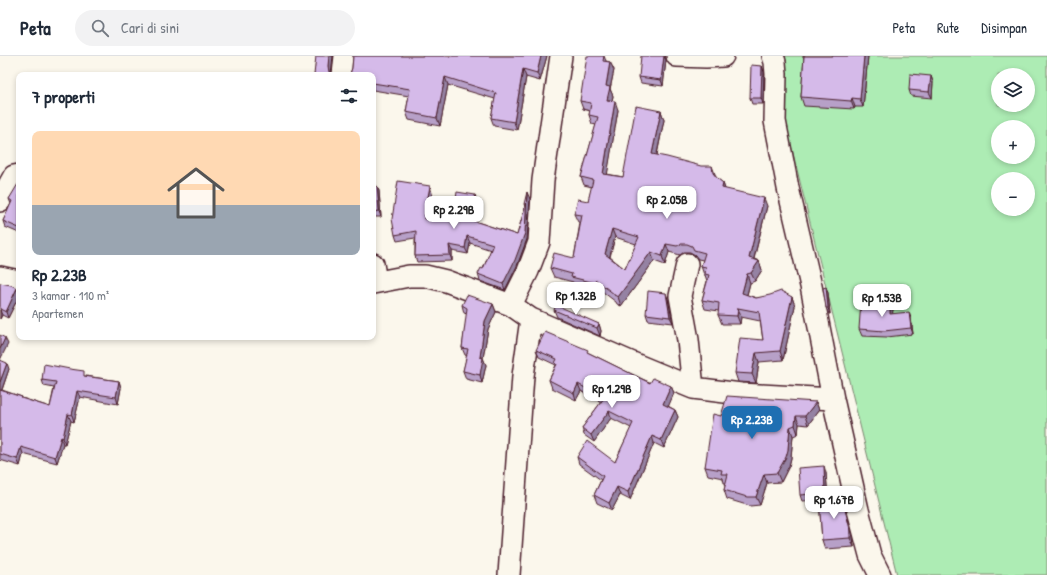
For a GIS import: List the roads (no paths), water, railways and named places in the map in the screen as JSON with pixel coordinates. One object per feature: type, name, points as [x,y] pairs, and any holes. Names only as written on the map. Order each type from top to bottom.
[{"type":"street","points":[[343,72],[345,56]]},
{"type":"street","points":[[512,305],[528,271],[539,242],[543,180],[561,56]]},
{"type":"street","points":[[677,56],[723,56]]},
{"type":"street","points":[[773,56],[776,74],[775,121],[788,188],[811,286],[833,399],[858,510],[870,555],[880,575]]},
{"type":"street","points":[[0,201],[14,176],[16,176]]},
{"type":"street","points":[[687,264],[680,296],[688,340],[693,388]]},
{"type":"street","points":[[376,276],[425,276],[512,305],[531,319],[693,388],[741,394],[833,399]]},
{"type":"street","points":[[0,277],[16,280]]},
{"type":"street","points":[[509,575],[523,376],[531,319]]}]
